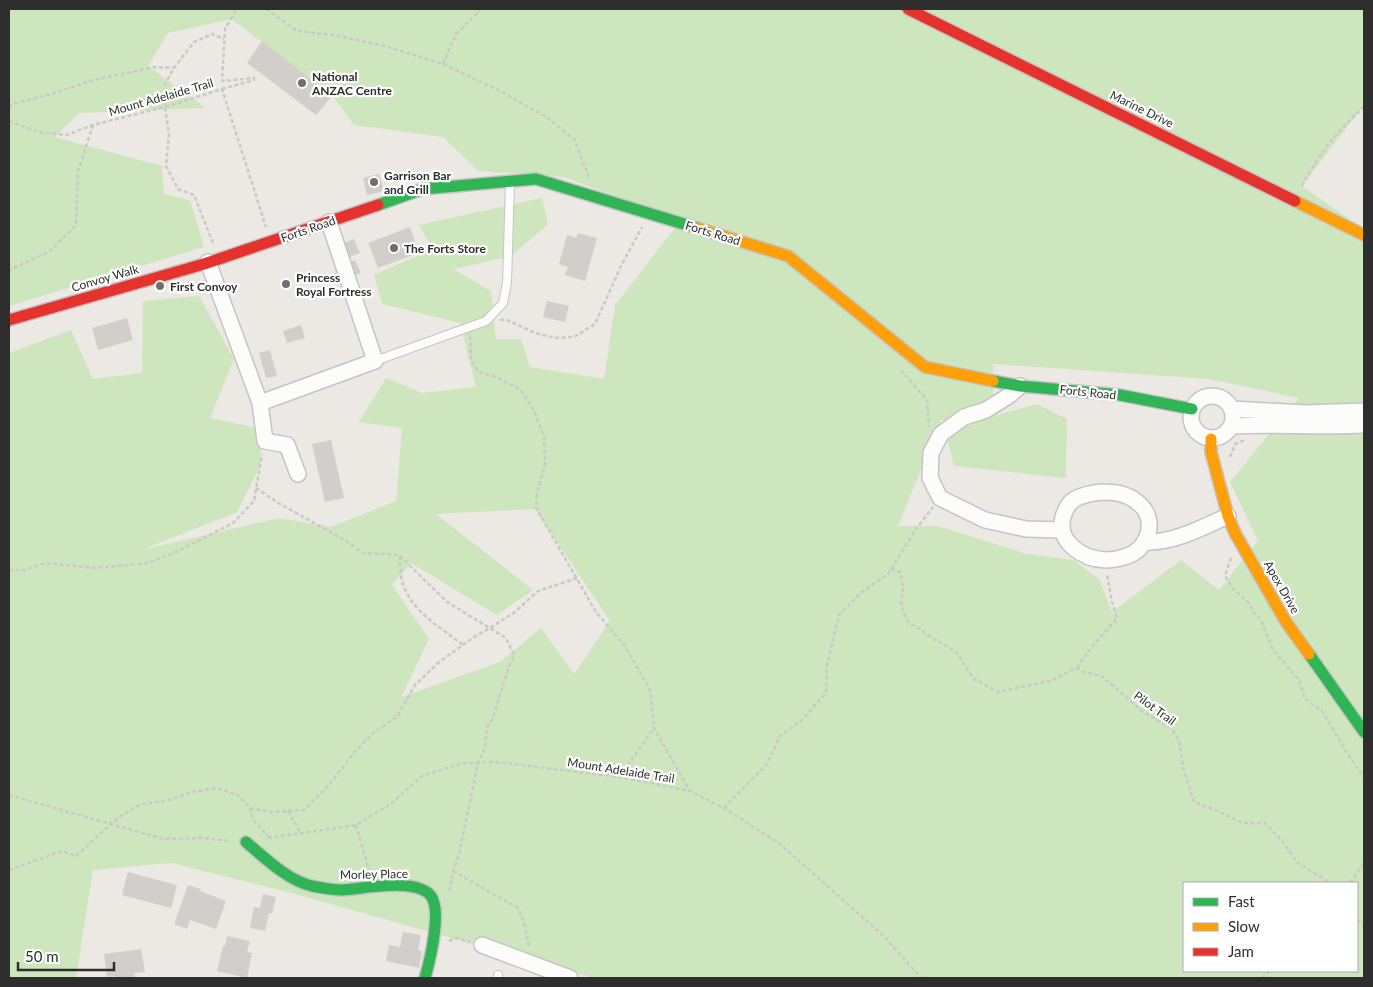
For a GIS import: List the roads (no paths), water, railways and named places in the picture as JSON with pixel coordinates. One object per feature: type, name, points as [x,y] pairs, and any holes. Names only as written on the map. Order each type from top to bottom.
[{"type":"street","name":"Marine Drive","points":[[908,9],[1364,235]]},
{"type":"street","name":"Forts Road","points":[[214,260],[423,189],[536,178],[788,256],[926,367],[1020,386],[1120,396],[1192,409]]},
{"type":"street","points":[[260,403],[375,361],[328,222]]},
{"type":"street","points":[[214,260],[260,403],[265,441],[287,445],[298,474]]},
{"type":"street","name":"Convoy Walk","points":[[9,320],[214,260]]},
{"type":"street","points":[[1020,386],[986,410],[964,417],[941,434],[931,453],[930,478],[940,498],[985,520],[1026,529],[1062,530]]},
{"type":"street","points":[[1204,397],[1220,398],[1228,402],[1232,409],[1234,418],[1232,426],[1220,438],[1211,439],[1201,436],[1194,429],[1190,420],[1192,409],[1196,402],[1204,397]]},
{"type":"street","points":[[1232,409],[1305,413],[1364,411]]},
{"type":"street","points":[[1232,426],[1364,425]]},
{"type":"street","name":"Apex Drive","points":[[1211,439],[1211,452],[1228,516],[1239,541],[1286,622],[1364,732]]},
{"type":"street","points":[[1101,492],[1124,494],[1132,498],[1144,509],[1150,524],[1146,542],[1140,549],[1123,558],[1105,560],[1079,552],[1066,541],[1062,530],[1062,520],[1065,511],[1074,500],[1088,494],[1101,492]]},
{"type":"street","points":[[1146,542],[1165,541],[1190,533],[1228,516]]},
{"type":"street","name":"Morley Place","points":[[246,842],[306,885],[341,890],[374,886],[401,886],[419,888],[430,896],[435,911],[432,948],[425,978]]},
{"type":"street","points":[[482,945],[570,978]]},
{"type":"lane","points":[[375,361],[486,321],[503,303],[507,283],[510,181]]},
{"type":"place","name":"National ANZAC Centre","points":[[302,83]]},
{"type":"place","name":"Garrison Bar and Grill","points":[[374,182]]},
{"type":"place","name":"The Forts Store","points":[[394,248]]},
{"type":"place","name":"Princess Royal Fortress","points":[[286,284]]},
{"type":"place","name":"First Convoy","points":[[160,286]]}]
